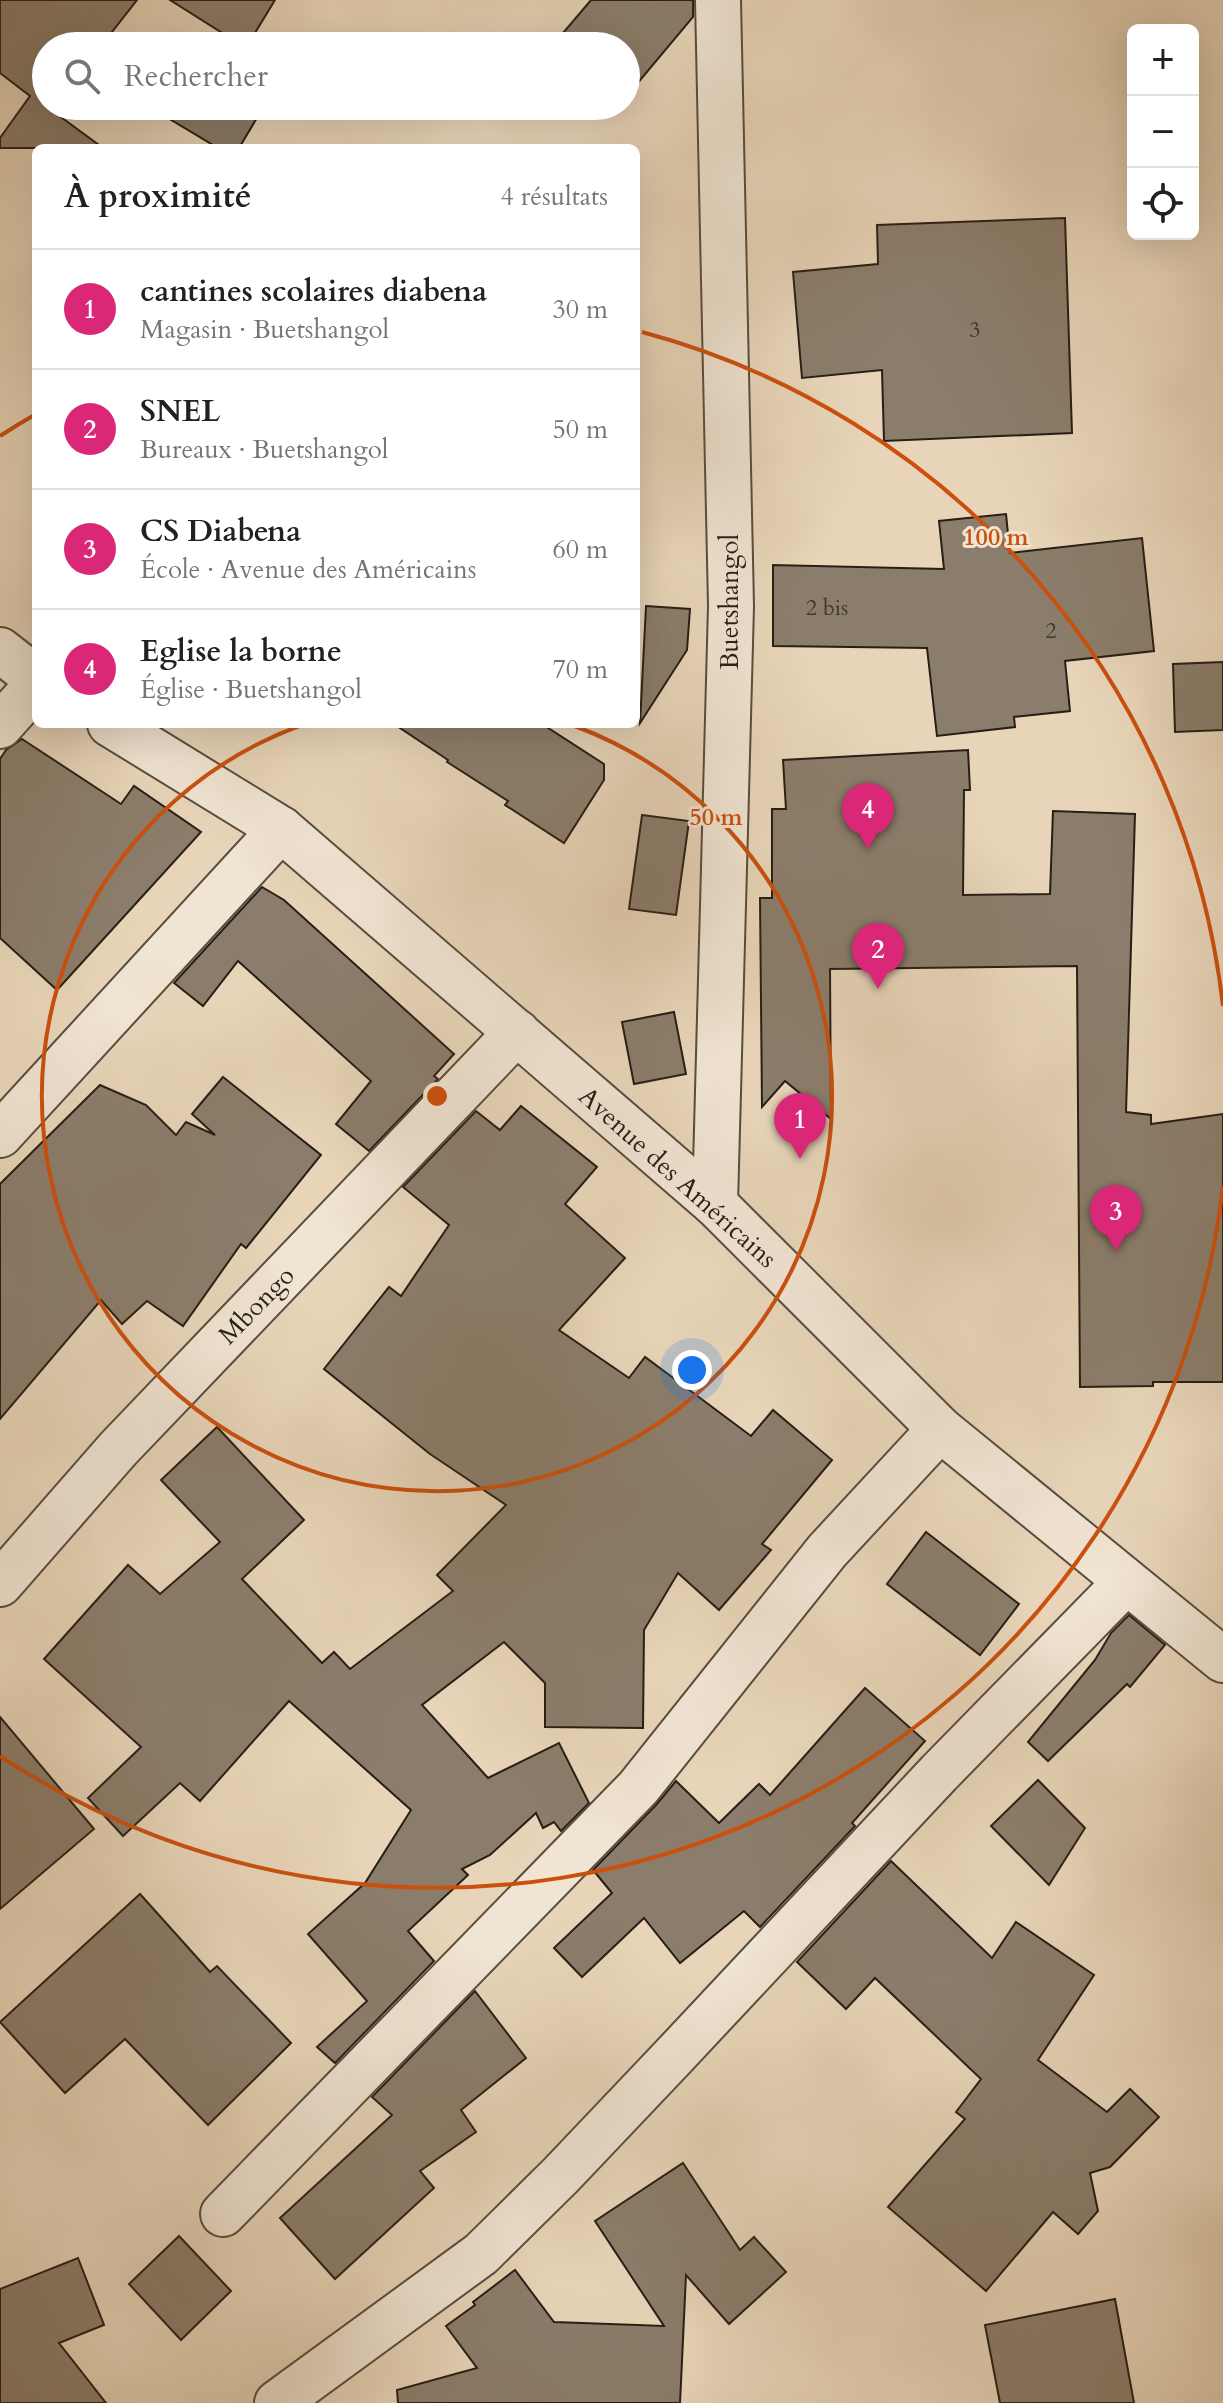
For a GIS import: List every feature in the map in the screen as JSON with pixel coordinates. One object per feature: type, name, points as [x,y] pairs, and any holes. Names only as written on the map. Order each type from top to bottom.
[{"type":"street","name":"Buetshangol","points":[[715,1204],[731,606],[718,0]]},
{"type":"street","points":[[0,650],[32,675]]},
{"type":"street","points":[[0,726],[32,690]]},
{"type":"street","name":"Avenue des Américains","points":[[117,728],[281,829],[715,1204],[940,1429],[1223,1660]]},
{"type":"street","points":[[0,1135],[281,829]]},
{"type":"street","name":"Mbongo","points":[[0,1584],[118,1449],[517,1032]]},
{"type":"street","points":[[223,2214],[638,1788],[827,1551],[940,1429]]},
{"type":"street","points":[[277,2403],[481,2254],[663,2068],[939,1773],[1126,1582]]},
{"type":"building","points":[[0,0],[137,0],[112,32],[32,32],[32,120],[65,120],[98,144],[32,144],[32,148],[0,148],[0,138],[30,96],[0,73]]},
{"type":"building","points":[[170,0],[275,0],[256,32],[221,32]]},
{"type":"building","points":[[591,0],[693,0],[693,17],[640,80],[640,32],[564,32]]},
{"type":"building","points":[[171,120],[256,120],[241,144],[211,144]]},
{"type":"building","points":[[1065,218],[1072,433],[884,441],[882,370],[802,378],[793,272],[878,264],[877,225]]},
{"type":"building","points":[[1006,514],[1010,553],[1142,538],[1154,651],[1065,661],[1070,711],[1014,717],[1015,727],[937,736],[927,648],[773,646],[773,565],[944,569],[939,521]]},
{"type":"building","points":[[646,606],[690,609],[687,650],[640,723]]},
{"type":"building","points":[[1223,662],[1223,730],[1175,732],[1173,664]]},
{"type":"building","points":[[400,728],[548,728],[604,764],[604,780],[564,843],[505,805],[508,801]]},
{"type":"building","points":[[22,739],[121,804],[134,786],[201,832],[57,990],[0,938],[0,759],[6,750]]},
{"type":"building","points":[[968,750],[970,790],[964,790],[963,895],[1050,894],[1053,811],[1135,814],[1126,1112],[1151,1115],[1151,1124],[1223,1114],[1223,1382],[1153,1382],[1153,1386],[1080,1387],[1077,966],[830,969],[831,1119],[785,1081],[762,1107],[760,898],[772,898],[772,809],[786,809],[783,760]]},
{"type":"building","points":[[642,815],[689,821],[676,915],[629,909]]},
{"type":"building","points":[[262,887],[284,900],[454,1054],[434,1076],[438,1079],[369,1151],[336,1124],[371,1081],[238,961],[203,1006],[174,983]]},
{"type":"building","points":[[674,1012],[686,1074],[634,1084],[622,1022]]},
{"type":"building","points":[[223,1077],[321,1155],[246,1248],[241,1244],[183,1326],[147,1301],[122,1324],[101,1300],[0,1419],[0,1184],[100,1085],[146,1105],[176,1135],[186,1122],[215,1135],[192,1114]]},
{"type":"building","points":[[521,1106],[597,1167],[565,1204],[625,1258],[559,1330],[629,1378],[645,1357],[751,1436],[773,1410],[832,1460],[762,1544],[771,1550],[719,1610],[678,1573],[644,1630],[643,1728],[545,1727],[545,1683],[504,1642],[422,1705],[488,1778],[559,1743],[589,1803],[561,1831],[554,1822],[543,1828],[536,1813],[490,1855],[462,1869],[468,1875],[408,1931],[434,1961],[335,2063],[317,2047],[367,2001],[308,1934],[365,1883],[411,1810],[289,1701],[200,1801],[180,1783],[123,1836],[88,1798],[141,1747],[44,1659],[128,1565],[160,1594],[220,1542],[161,1480],[217,1427],[304,1520],[242,1579],[322,1663],[334,1652],[350,1669],[453,1591],[437,1575],[506,1505],[430,1454],[324,1369],[389,1287],[401,1296],[449,1225],[403,1187],[476,1111],[500,1130]]},
{"type":"building","points":[[926,1532],[1019,1604],[980,1655],[887,1584]]},
{"type":"building","points":[[1129,1615],[1165,1645],[1130,1687],[1127,1684],[1048,1761],[1028,1742],[1095,1660],[1111,1633]]},
{"type":"building","points":[[865,1688],[925,1741],[852,1823],[855,1826],[760,1927],[744,1911],[680,1963],[644,1918],[582,1977],[554,1948],[612,1893],[593,1870],[676,1781],[719,1823],[759,1784],[770,1795]]},
{"type":"building","points":[[0,1717],[94,1829],[0,1909]]},
{"type":"building","points":[[1038,1780],[1085,1828],[1049,1885],[991,1826]]},
{"type":"building","points":[[891,1861],[992,1958],[1016,1922],[1094,1975],[1038,2060],[1107,2112],[1130,2089],[1159,2117],[1110,2167],[1090,2173],[1098,2211],[1078,2234],[1053,2212],[986,2291],[888,2207],[965,2119],[956,2112],[981,2079],[875,1978],[846,2009],[797,1962]]},
{"type":"building","points":[[140,1894],[210,1972],[217,1966],[291,2043],[208,2125],[125,2039],[65,2093],[0,2022]]},
{"type":"building","points":[[475,1991],[526,2058],[461,2110],[476,2132],[420,2171],[434,2188],[335,2279],[280,2218],[392,2115],[372,2097]]},
{"type":"building","points":[[683,2163],[740,2250],[754,2237],[786,2272],[729,2324],[686,2275],[680,2403],[398,2403],[397,2390],[477,2368],[446,2326],[515,2270],[554,2322],[664,2326],[595,2221]]},
{"type":"building","points":[[179,2236],[231,2291],[181,2340],[129,2284]]},
{"type":"building","points":[[78,2258],[104,2325],[59,2343],[106,2403],[0,2403],[0,2289]]},
{"type":"building","points":[[1115,2299],[1134,2403],[1000,2403],[985,2325]]},
{"type":"place","name":"Eglise la borne","points":[[868,849]]},
{"type":"place","name":"SNEL","points":[[878,989]]},
{"type":"place","name":"cantines scolaires diabena","points":[[800,1159]]},
{"type":"place","name":"CS Diabena","points":[[1116,1251]]}]
